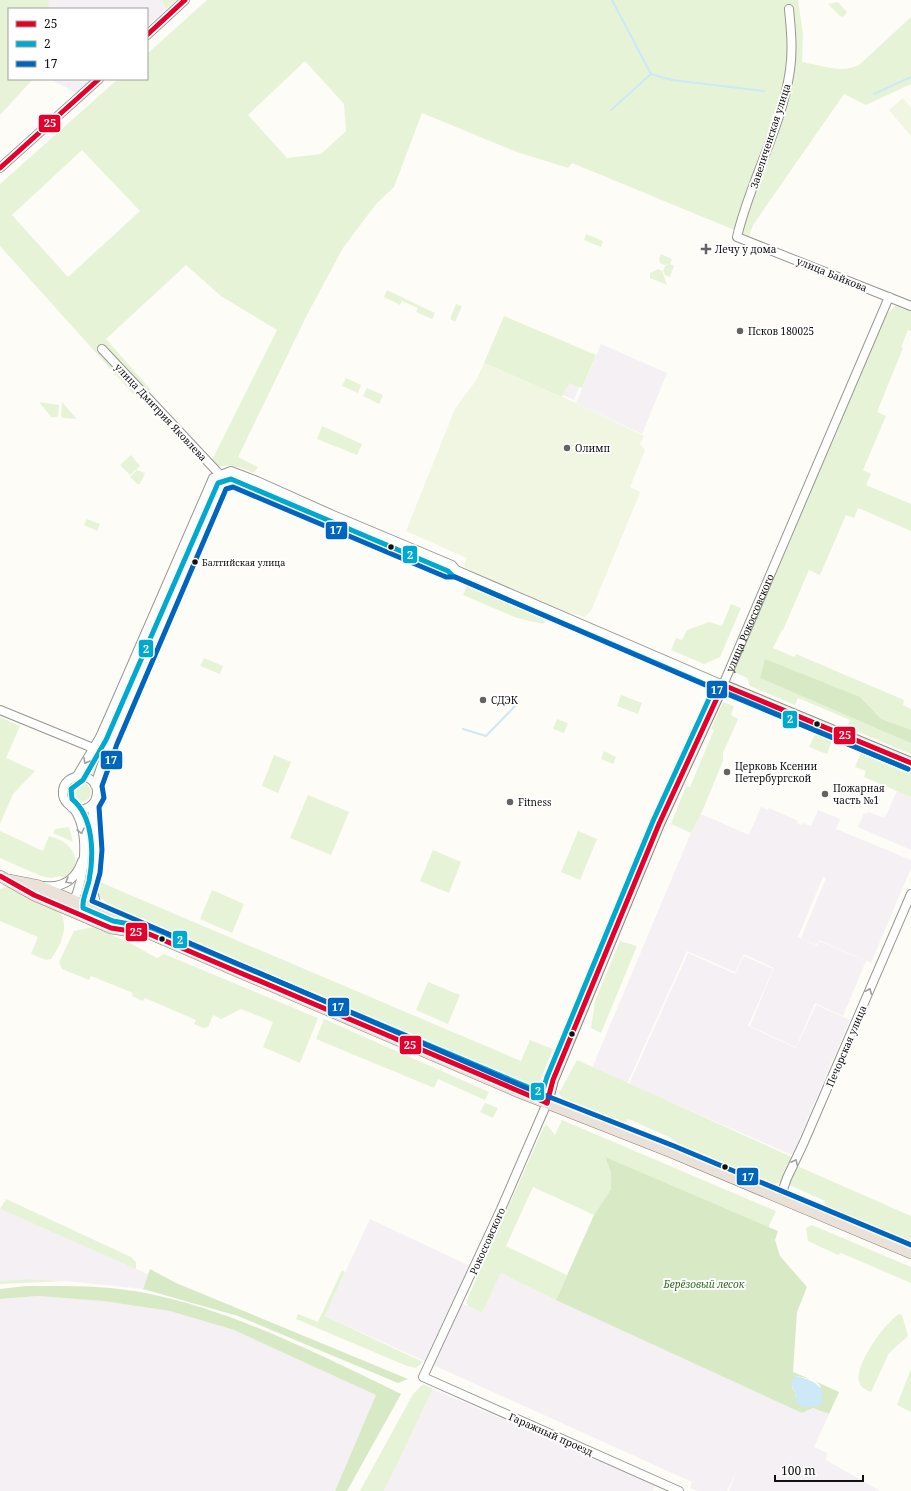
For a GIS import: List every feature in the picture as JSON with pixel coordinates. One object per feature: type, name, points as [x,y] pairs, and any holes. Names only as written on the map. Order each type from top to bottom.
[{"type":"highway","points":[[4,878],[39,886],[78,906],[111,928],[149,934]]},
{"type":"highway","points":[[4,878],[34,895],[102,912],[149,934],[547,1103],[911,1253]]},
{"type":"main road","points":[[723,685],[911,763]]},
{"type":"main road","name":"улица Рокоссовского","points":[[547,1103],[553,1080],[610,940],[667,807],[723,685]]},
{"type":"street","points":[[148,34],[185,0]]},
{"type":"street","name":"Завеличенская улица","points":[[737,237],[785,96],[790,69],[792,40],[789,9]]},
{"type":"street","points":[[0,168],[97,80]]},
{"type":"street","name":"улица Байкова","points":[[737,237],[911,306]]},
{"type":"street","name":"улица Рокоссовского","points":[[723,685],[889,297]]},
{"type":"street","name":"улица Дмитрия Яковлева","points":[[102,349],[222,478]]},
{"type":"street","points":[[102,912],[96,903],[91,883],[94,849],[92,805],[96,797],[95,785],[110,741],[219,489],[222,478],[231,471],[250,482],[449,571],[456,570],[723,685]]},
{"type":"street","points":[[77,776],[112,710],[213,478],[222,478]]},
{"type":"street","points":[[0,710],[93,748]]},
{"type":"street","points":[[78,906],[84,857],[82,832],[76,812],[65,800],[63,790],[67,781],[77,776],[87,777],[95,785]]},
{"type":"street","points":[[72,808],[79,810],[86,809],[92,805]]},
{"type":"street","points":[[39,886],[56,887],[73,879],[84,857]]},
{"type":"street","points":[[78,906],[91,883]]},
{"type":"street","name":"Печорская улица","points":[[780,1198],[787,1178],[911,894]]},
{"type":"street","name":"Рокоссовского","points":[[423,1377],[486,1243],[547,1103]]},
{"type":"street","name":"Гаражный проезд","points":[[423,1377],[679,1491]]},
{"type":"shaded area","points":[[0,0],[162,0],[166,9],[148,26],[148,8],[8,8]]},
{"type":"shaded area","points":[[51,80],[91,80],[77,93]]},
{"type":"shaded area","points":[[601,344],[667,373],[642,434],[576,403]]},
{"type":"shaded area","points":[[569,382],[579,387],[574,400],[563,395]]},
{"type":"shaded area","points":[[897,791],[911,797],[911,850],[858,827],[864,813],[867,814],[868,812],[885,818]]},
{"type":"shaded area","points":[[761,807],[768,810],[769,808],[798,821],[797,823],[802,825],[803,823],[811,826],[818,810],[840,819],[836,829],[911,860],[911,868],[871,963],[819,940],[816,945],[801,938],[826,878],[810,870],[823,877],[798,937],[817,946],[819,941],[866,961],[843,1016],[815,1003],[796,1047],[750,1026],[774,968],[744,954],[735,972],[687,951],[627,1084],[592,1068],[691,833],[701,814],[749,835]]},
{"type":"shaded area","points":[[688,953],[735,974],[744,956],[773,969],[748,1026],[796,1048],[816,1005],[850,1020],[792,1155],[629,1084]]},
{"type":"shaded area","points":[[0,1209],[148,1274],[143,1289],[66,1281],[26,1279],[0,1281]]},
{"type":"shaded area","points":[[370,1219],[472,1267],[457,1301],[482,1313],[501,1273],[802,1413],[813,1408],[829,1414],[814,1447],[827,1453],[826,1460],[880,1491],[729,1491],[736,1472],[727,1491],[697,1491],[690,1488],[692,1482],[325,1316]]},
{"type":"shaded area","points":[[38,1296],[103,1301],[170,1311],[234,1330],[377,1395],[335,1491],[0,1491],[0,1299]]},
{"type":"shaded area","points":[[433,1389],[655,1484],[653,1491],[384,1491]]},
{"type":"green space","points":[[0,0],[49,0],[48,8],[8,8],[8,80],[32,80],[0,115]]},
{"type":"green space","points":[[162,0],[176,0],[166,9]]},
{"type":"green space","points":[[207,0],[798,0],[803,34],[802,62],[838,69],[852,68],[859,65],[911,17],[911,84],[866,105],[844,94],[753,225],[749,236],[572,163],[568,168],[517,152],[422,113],[394,187],[376,204],[343,248],[307,315],[238,457],[258,467],[254,473],[228,465],[217,467],[212,470],[207,466],[214,456],[277,330],[221,296],[186,265],[106,339],[151,390],[133,394],[0,246],[0,184],[117,80],[148,80],[148,53]],"holes":[[[305,61],[344,104],[346,131],[321,154],[287,158],[248,115]],[[82,150],[140,211],[68,277],[12,215]]]},
{"type":"green space","points":[[838,2],[847,12],[843,17],[840,16],[828,4]]},
{"type":"green space","points":[[903,98],[911,108],[911,136],[889,110]]},
{"type":"green space","points":[[586,234],[603,241],[601,247],[584,240]]},
{"type":"green space","points":[[661,254],[672,259],[670,264],[665,265],[660,263],[659,259]]},
{"type":"green space","points":[[670,264],[674,266],[670,277],[665,275],[663,271],[665,266]]},
{"type":"green space","points":[[658,269],[662,271],[667,285],[650,278],[650,273]]},
{"type":"green space","points":[[387,290],[435,313],[432,319],[416,312],[418,308],[402,301],[400,305],[384,297]]},
{"type":"green space","points":[[456,304],[462,306],[455,322],[450,319]]},
{"type":"green space","points":[[895,306],[903,306],[911,309],[911,331],[908,330],[901,347],[903,348],[877,412],[886,416],[863,470],[871,474],[866,485],[911,504],[911,531],[858,508],[854,518],[846,515],[820,575],[809,570],[783,630],[773,648],[794,657],[796,654],[904,700],[903,705],[911,709],[911,754],[847,727],[850,720],[798,698],[795,705],[750,686],[747,678],[732,671],[887,314]]},
{"type":"green space","points":[[504,316],[596,355],[582,388],[569,383],[562,397],[484,363]]},
{"type":"green space","points":[[484,363],[576,403],[644,436],[640,444],[645,450],[630,487],[640,492],[591,611],[585,617],[556,609],[473,574],[466,570],[464,565],[467,558],[406,531],[455,409],[477,379]]},
{"type":"green space","points":[[346,378],[361,385],[358,393],[342,386]]},
{"type":"green space","points":[[367,388],[383,395],[379,404],[363,396]]},
{"type":"green space","points":[[39,402],[59,405],[58,417],[51,417]]},
{"type":"green space","points":[[62,402],[77,419],[63,418],[61,416]]},
{"type":"green space","points":[[322,426],[362,444],[357,455],[317,439]]},
{"type":"green space","points":[[131,455],[140,466],[130,475],[120,465]]},
{"type":"green space","points":[[137,470],[145,473],[140,484],[137,484],[130,477]]},
{"type":"green space","points":[[87,519],[100,524],[97,531],[84,525]]},
{"type":"green space","points":[[468,583],[546,616],[546,621],[543,624],[517,618],[463,595]]},
{"type":"green space","points":[[731,604],[741,608],[720,657],[704,664],[671,650],[676,638],[682,640],[687,630],[709,622],[722,626]]},
{"type":"green space","points":[[204,658],[223,666],[220,674],[200,666]]},
{"type":"green space","points":[[765,659],[860,697],[881,719],[911,730],[911,743],[760,678]]},
{"type":"green space","points":[[621,695],[642,703],[638,714],[617,706]]},
{"type":"green space","points":[[723,702],[734,706],[731,715],[738,719],[723,753],[723,761],[701,814],[691,833],[671,824],[686,786],[690,787],[714,730],[711,729]]},
{"type":"green space","points":[[0,717],[20,726],[6,758],[35,771],[13,794],[0,824]]},
{"type":"green space","points":[[557,719],[568,723],[564,733],[553,729]]},
{"type":"green space","points":[[817,730],[833,738],[827,754],[809,747]]},
{"type":"green space","points":[[101,742],[103,742],[94,776],[84,772]]},
{"type":"green space","points":[[863,748],[911,767],[911,797],[864,777],[866,771],[855,767]]},
{"type":"green space","points":[[604,751],[616,757],[613,764],[601,759]]},
{"type":"green space","points":[[274,755],[291,762],[278,793],[262,786]]},
{"type":"green space","points":[[81,782],[88,785],[91,792],[88,799],[81,802],[74,799],[71,792],[74,785]]},
{"type":"green space","points":[[308,795],[349,812],[331,855],[290,838]]},
{"type":"green space","points":[[90,810],[92,843],[86,886],[83,884],[87,848],[80,812]]},
{"type":"green space","points":[[69,827],[73,842],[53,833],[55,829]]},
{"type":"green space","points":[[0,831],[43,851],[49,836],[57,839],[70,848],[74,854],[75,867],[64,880],[61,876],[51,878],[41,876],[0,858]]},
{"type":"green space","points":[[578,831],[597,839],[580,880],[561,872]]},
{"type":"green space","points":[[433,850],[461,862],[449,893],[420,881]]},
{"type":"green space","points":[[95,880],[521,1061],[530,1040],[553,1049],[538,1086],[531,1091],[110,905],[97,895]]},
{"type":"green space","points":[[13,887],[57,908],[61,914],[64,920],[63,934],[59,947],[51,959],[46,960],[31,954],[38,937],[0,921],[0,889]]},
{"type":"green space","points":[[212,890],[244,904],[232,933],[200,919]]},
{"type":"green space","points":[[93,927],[128,942],[157,958],[164,954],[318,1018],[300,1063],[263,1047],[273,1022],[241,1009],[221,1019],[213,1015],[208,1027],[203,1028],[194,1024],[196,1020],[145,998],[143,1001],[132,996],[133,993],[91,976],[89,980],[62,969],[59,962],[74,931]]},
{"type":"green space","points":[[620,941],[637,946],[601,1033],[591,1028],[595,1001]]},
{"type":"green space","points":[[428,982],[460,995],[448,1024],[416,1010]]},
{"type":"green space","points":[[324,1019],[489,1092],[485,1100],[438,1079],[434,1088],[316,1039]]},
{"type":"green space","points":[[577,1060],[792,1157],[781,1182],[770,1186],[683,1147],[671,1138],[628,1119],[623,1127],[571,1105],[562,1099],[559,1093]]},
{"type":"green space","points":[[485,1103],[498,1108],[493,1118],[480,1112]]},
{"type":"green space","points":[[562,1120],[776,1211],[768,1228],[605,1158],[611,1173],[611,1189],[594,1215],[533,1187],[506,1246],[567,1275],[556,1300],[501,1273],[482,1313],[468,1306],[466,1302],[542,1131],[546,1124],[555,1135]]},
{"type":"green space","name":"Берёзовый лесок","points":[[605,1157],[778,1231],[775,1240],[780,1256],[807,1287],[797,1312],[793,1372],[810,1379],[797,1376],[792,1387],[795,1392],[795,1397],[821,1387],[817,1382],[839,1392],[829,1414],[813,1408],[802,1413],[556,1300],[594,1215],[611,1189],[611,1173]]},
{"type":"green space","points":[[795,1165],[911,1216],[911,1247],[824,1209],[825,1201],[787,1184]]},
{"type":"green space","points":[[6,1199],[131,1257],[136,1262],[136,1269],[0,1209]]},
{"type":"green space","points":[[812,1225],[911,1267],[911,1283],[841,1253],[838,1255],[808,1241],[806,1228]]},
{"type":"green space","points":[[150,1269],[176,1283],[408,1379],[398,1383],[238,1316],[143,1289]]},
{"type":"green space","points":[[342,1270],[345,1272],[325,1316],[423,1362],[416,1368],[407,1366],[296,1319],[298,1314],[318,1322]]},
{"type":"green space","points":[[26,1279],[66,1281],[0,1284],[0,1281]]},
{"type":"green space","points":[[26,1286],[120,1289],[183,1302],[215,1312],[278,1336],[401,1394],[347,1491],[335,1491],[376,1395],[234,1330],[170,1311],[103,1301],[38,1296],[0,1299],[0,1289]]},
{"type":"green space","points":[[899,1314],[902,1315],[908,1336],[889,1353],[871,1392],[862,1387],[859,1382],[861,1365],[879,1335]]},
{"type":"green space","points":[[911,1369],[911,1412],[897,1405]]},
{"type":"green space","points":[[423,1384],[433,1389],[384,1491],[360,1491],[413,1394]]},
{"type":"water","points":[[797,1376],[818,1385],[823,1394],[820,1406],[803,1407],[796,1402],[795,1392],[791,1384],[793,1379]]},
{"type":"waterway","points":[[612,0],[651,74]]},
{"type":"waterway","points":[[611,110],[651,74],[672,80],[764,91]]},
{"type":"waterway","points":[[874,94],[911,77]]},
{"type":"waterway","points":[[463,729],[486,736],[516,705]]},
{"type":"transit line","name":"25","points":[[148,34],[185,0]]},
{"type":"transit line","name":"25","points":[[0,168],[98,80]]},
{"type":"transit line","name":"2","points":[[231,479],[448,571],[453,576],[714,688],[653,821],[547,1077],[542,1093],[152,928],[113,921],[83,908],[83,901],[91,871],[91,837],[85,816],[72,799],[71,789],[83,780],[106,740],[218,483],[231,479]]},
{"type":"transit line","name":"17","points":[[908,769],[703,684],[455,577],[446,577],[233,487],[226,489],[117,744],[102,786],[104,798],[99,807],[102,850],[100,873],[92,901],[524,1087],[674,1146],[911,1245]]},
{"type":"transit line","name":"25","points":[[723,685],[911,763]]},
{"type":"transit line","name":"25","points":[[547,1103],[553,1080],[659,824],[723,685]]},
{"type":"transit line","name":"2","points":[[727,693],[908,769]]},
{"type":"transit line","name":"25","points":[[0,876],[34,895],[111,928],[149,934],[547,1103]]},
{"type":"place","name":"Лечу у дома","points":[[706,249]]},
{"type":"place","name":"Псков 180025","points":[[740,331]]},
{"type":"place","name":"Олимп","points":[[567,448]]},
{"type":"place","name":"Балтийская улица","points":[[195,562]]},
{"type":"place","name":"СДЭК","points":[[483,700]]},
{"type":"place","name":"Церковь Ксении Петербургской","points":[[727,772]]},
{"type":"place","name":"Пожарная часть №1","points":[[825,794]]},
{"type":"place","name":"Fitness","points":[[510,802]]}]
